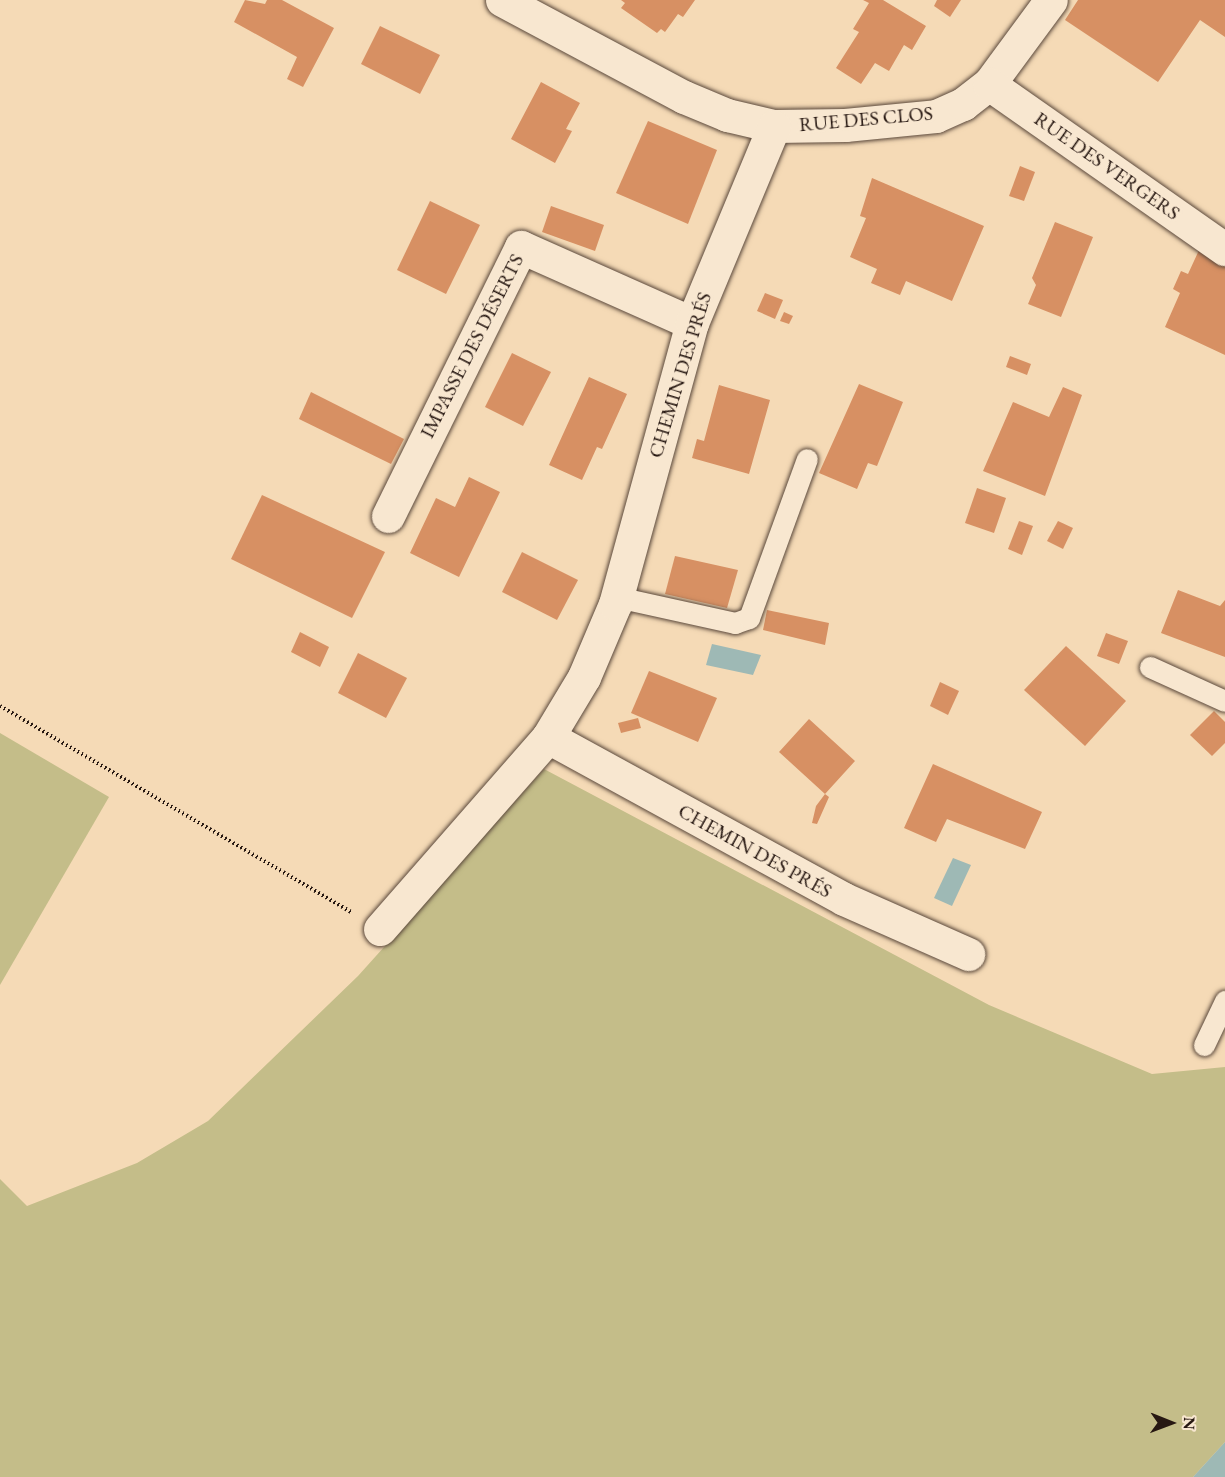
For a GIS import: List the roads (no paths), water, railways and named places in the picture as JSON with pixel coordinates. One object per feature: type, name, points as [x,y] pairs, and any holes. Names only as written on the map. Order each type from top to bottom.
[{"type":"street","name":"RUE DES CLOS","points":[[502,0],[684,97],[727,115],[774,126],[845,125],[936,116],[963,104],[990,84],[1051,0]]},
{"type":"street","name":"RUE DES VERGERS","points":[[990,84],[1225,249]]},
{"type":"street","name":"CHEMIN DES PRÉS","points":[[380,929],[548,737],[584,678],[617,597],[693,323],[774,126]]},
{"type":"street","name":"IMPASSE DES DÉSERTS","points":[[388,516],[520,247],[693,323]]},
{"type":"street","name":"CHEMIN DES PRÉS","points":[[548,737],[844,900],[968,954]]},
{"type":"lane","points":[[617,597],[735,623],[749,618],[807,459]]},
{"type":"lane","points":[[1150,667],[1225,701]]},
{"type":"lane","points":[[1204,1045],[1225,1001]]},
{"type":"water","points":[[712,644],[761,655],[753,675],[706,665]]},
{"type":"water","points":[[953,858],[971,865],[952,906],[934,898]]},
{"type":"water","points":[[1225,1442],[1225,1477],[1193,1477]]}]
